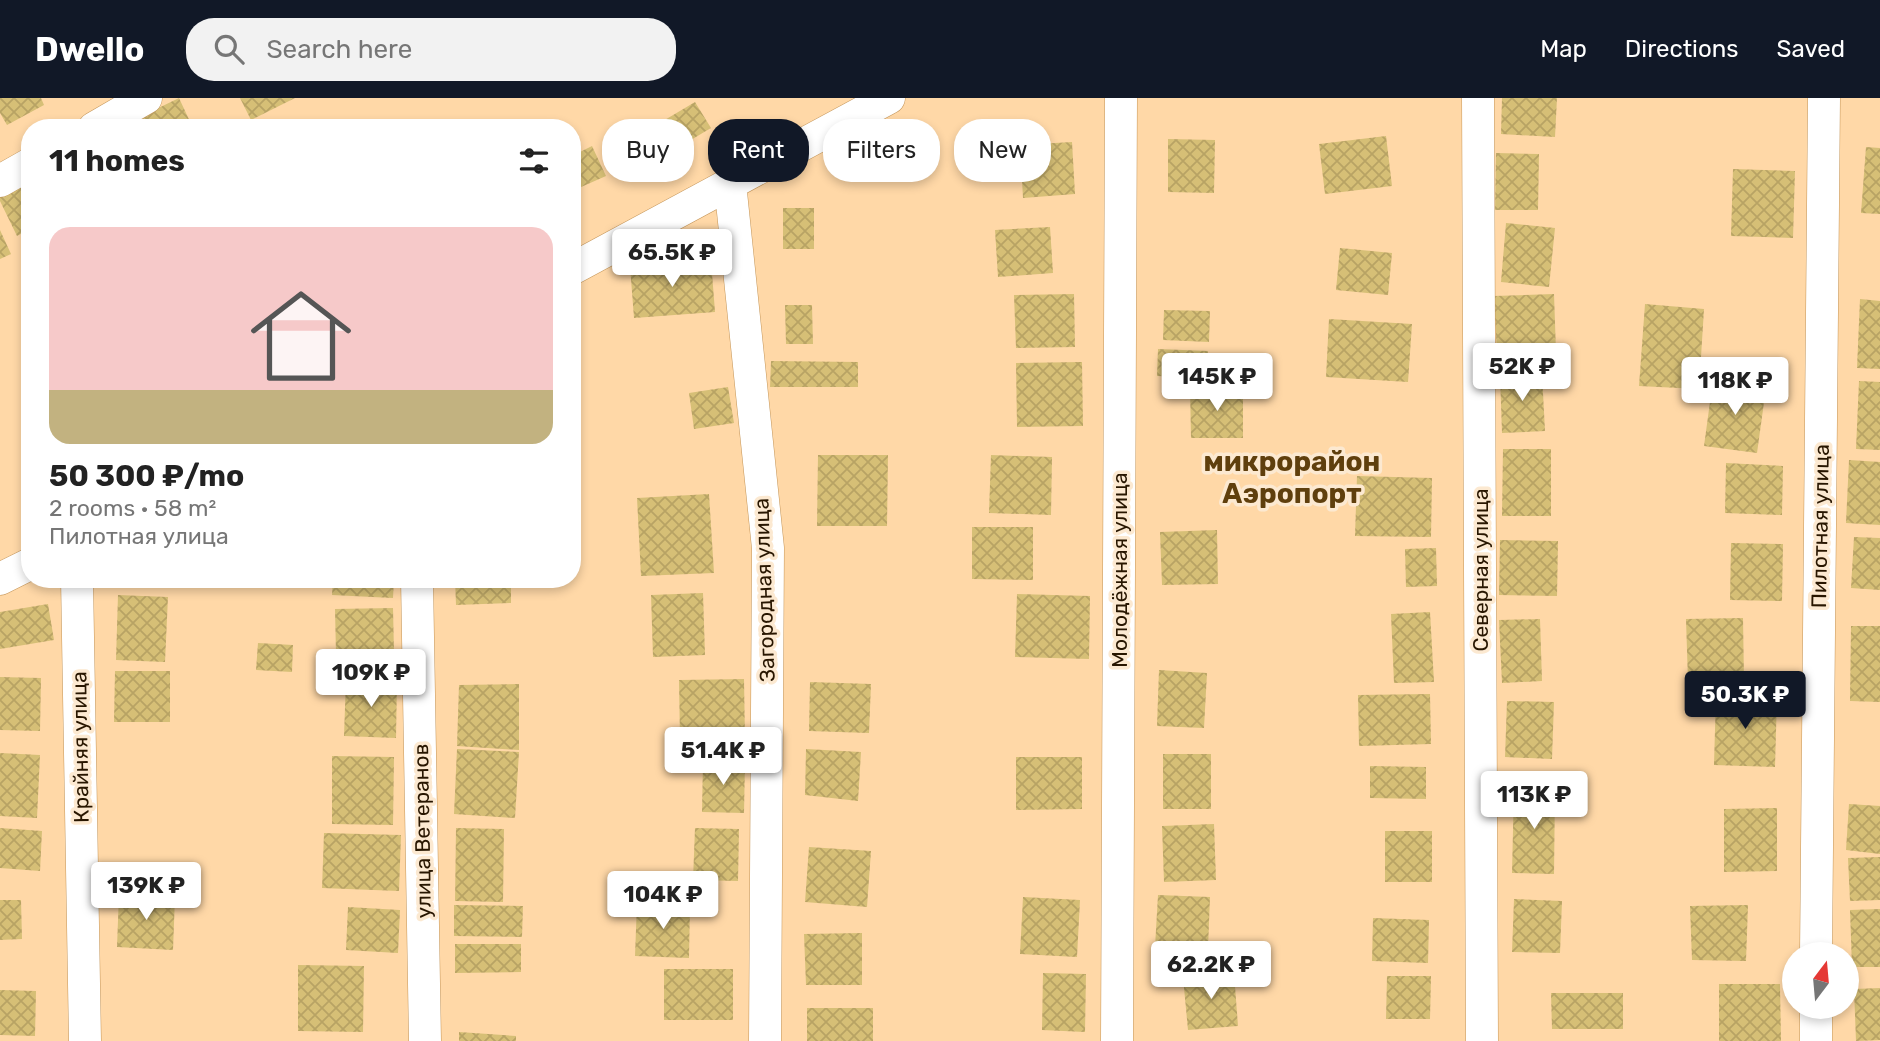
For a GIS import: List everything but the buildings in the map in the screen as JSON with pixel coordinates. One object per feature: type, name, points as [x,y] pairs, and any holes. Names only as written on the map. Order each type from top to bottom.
[{"type":"street","points":[[110,119],[146,98]]},
{"type":"street","points":[[581,264],[889,98]]},
{"type":"street","name":"Молодёжная улица","points":[[1117,1041],[1121,98]]},
{"type":"street","name":"Северная улица","points":[[1478,98],[1482,1041]]},
{"type":"street","name":"Пилотная улица","points":[[1816,942],[1824,98]]},
{"type":"street","points":[[0,181],[21,169]]},
{"type":"street","name":"Загородная улица","points":[[730,183],[768,548],[765,1041]]},
{"type":"street","points":[[0,579],[21,568]]},
{"type":"street","name":"Крайняя улица","points":[[77,588],[85,1041]]},
{"type":"street","name":"улица Ветеранов","points":[[417,588],[425,1041]]},
{"type":"street","points":[[1816,1019],[1816,1041]]},
{"type":"district","name":"микрорайон Аэропорт","points":[[1292,477]]}]
